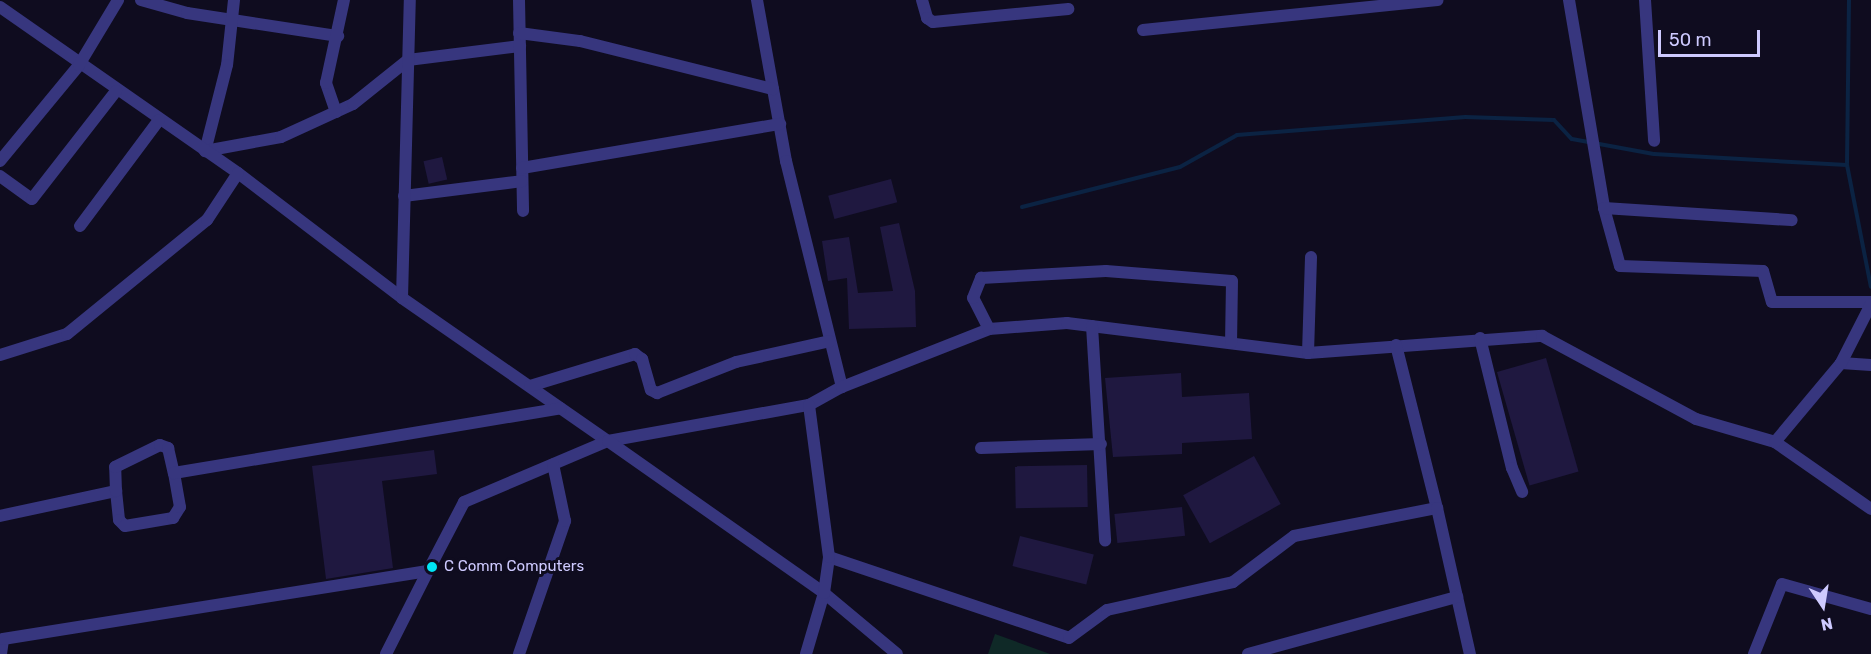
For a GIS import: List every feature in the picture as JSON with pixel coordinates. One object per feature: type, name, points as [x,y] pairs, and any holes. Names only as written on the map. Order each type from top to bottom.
[{"type":"street","points":[[0,2],[4,0]]},
{"type":"street","points":[[0,161],[79,65],[118,0]]},
{"type":"street","points":[[141,0],[231,20],[338,36]]},
{"type":"street","points":[[205,151],[227,65],[234,0]]},
{"type":"street","points":[[336,112],[326,83],[344,0]]},
{"type":"street","points":[[402,298],[409,0]]},
{"type":"street","points":[[519,0],[523,211]]},
{"type":"street","points":[[757,0],[780,124],[842,387]]},
{"type":"street","points":[[922,0],[927,18],[933,22],[1068,9]]},
{"type":"street","points":[[1143,30],[1437,0]]},
{"type":"street","points":[[1569,0],[1604,208],[1620,266],[1763,271],[1772,302],[1871,303],[1841,363],[1775,442]]},
{"type":"street","points":[[1645,0],[1654,141]]},
{"type":"street","points":[[0,7],[116,91],[238,173],[402,298],[824,593],[897,654]]},
{"type":"street","points":[[519,33],[580,41],[773,89]]},
{"type":"street","points":[[205,151],[281,137],[353,104],[408,60],[520,46]]},
{"type":"street","points":[[0,176],[32,199],[116,91]]},
{"type":"street","points":[[80,225],[159,120]]},
{"type":"street","points":[[522,168],[780,124]]},
{"type":"street","points":[[0,355],[67,334],[207,220],[238,173]]},
{"type":"street","points":[[404,196],[522,181]]},
{"type":"street","points":[[1604,208],[1792,220]]},
{"type":"street","points":[[1308,353],[1311,257]]},
{"type":"street","points":[[989,329],[973,298],[981,278],[1106,271],[1232,281],[1231,344]]},
{"type":"street","points":[[386,654],[464,502],[608,441],[809,405],[842,387],[989,329],[1067,323],[1308,353],[1480,338],[1542,336],[1696,419],[1775,442],[1871,509]]},
{"type":"street","points":[[1092,326],[1101,444],[1105,541]]},
{"type":"street","points":[[1480,338],[1512,468],[1522,492]]},
{"type":"street","points":[[530,386],[635,354],[642,360],[651,390],[657,393],[736,362],[831,341]]},
{"type":"street","points":[[1396,345],[1437,508],[1470,654]]},
{"type":"street","points":[[1841,363],[1871,365]]},
{"type":"street","points":[[806,654],[824,593],[829,558],[809,405]]},
{"type":"street","points":[[174,473],[561,408]]},
{"type":"street","points":[[981,448],[1101,444]]},
{"type":"street","points":[[160,445],[168,448],[174,473],[180,507],[173,518],[125,526],[119,520],[112,472],[115,467],[160,445]]},
{"type":"street","points":[[519,654],[565,521],[553,464]]},
{"type":"street","points":[[0,516],[116,491]]},
{"type":"street","points":[[829,558],[1069,638],[1107,610],[1233,582],[1294,536],[1437,508]]},
{"type":"street","points":[[1,654],[2,639],[428,571]]},
{"type":"street","points":[[1754,654],[1782,584],[1871,609]]},
{"type":"street","points":[[1248,654],[1457,597]]},
{"type":"green space","points":[[995,634],[1050,654],[988,654]]},
{"type":"building","points":[[442,157],[447,179],[429,184],[423,161]]},
{"type":"building","points":[[891,179],[897,202],[834,219],[828,196]]},
{"type":"building","points":[[899,223],[915,291],[916,327],[849,329],[847,278],[828,281],[822,241],[849,237],[858,293],[893,291],[880,227]]},
{"type":"building","points":[[1546,358],[1579,471],[1530,485],[1497,372]]},
{"type":"building","points":[[1181,373],[1182,397],[1249,393],[1252,439],[1182,443],[1182,454],[1113,457],[1105,378]]},
{"type":"building","points":[[434,450],[437,474],[382,481],[393,568],[326,579],[312,466]]},
{"type":"building","points":[[1254,456],[1281,504],[1210,543],[1183,495]]},
{"type":"building","points":[[1087,465],[1088,507],[1016,508],[1015,466]]},
{"type":"building","points":[[1182,507],[1185,536],[1117,543],[1114,514]]},
{"type":"building","points":[[1020,536],[1094,554],[1086,584],[1013,566]]},
{"type":"waterway","points":[[1849,0],[1847,165],[1871,287]]},
{"type":"waterway","points":[[1022,207],[1180,167],[1237,135],[1465,117],[1554,120],[1572,139],[1654,154],[1847,165]]},
{"type":"place","name":"C Comm Computers","points":[[432,567]]}]
